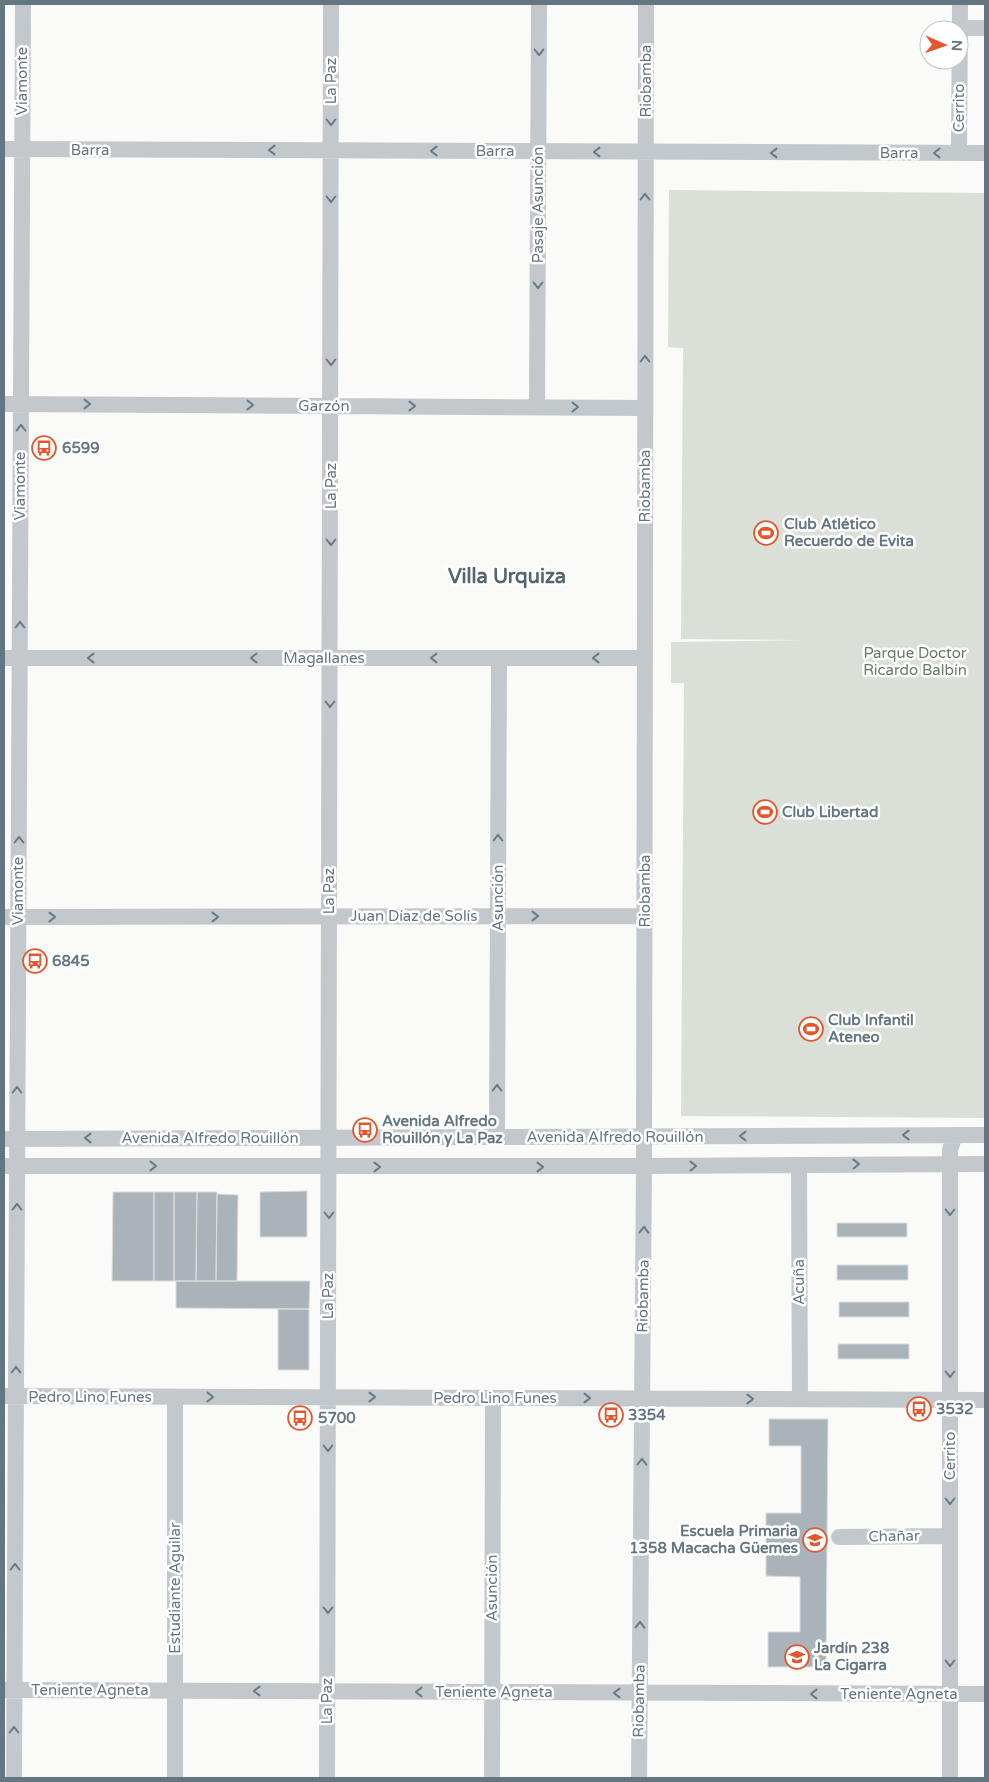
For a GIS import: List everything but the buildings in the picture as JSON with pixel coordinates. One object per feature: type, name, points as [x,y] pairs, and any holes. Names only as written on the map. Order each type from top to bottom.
[{"type":"street","name":"Viamonte","points":[[14,1778],[9,1690],[12,658],[21,404],[23,4]]},
{"type":"street","name":"La Paz","points":[[327,1778],[331,4]]},
{"type":"street","name":"Pasaje Asunción","points":[[537,407],[540,4]]},
{"type":"street","name":"Riobamba","points":[[639,1778],[644,1152],[646,4]]},
{"type":"street","name":"Cerrito","points":[[960,4],[960,20]]},
{"type":"street","points":[[969,28],[985,28]]},
{"type":"street","name":"Cerrito","points":[[959,153],[960,70]]},
{"type":"street","name":"Barra","points":[[4,149],[985,153]]},
{"type":"street","name":"Garzón","points":[[4,404],[645,408]]},
{"type":"street","name":"Magallanes","points":[[12,658],[645,658]]},
{"type":"street","name":"Asunción","points":[[496,1137],[499,658]]},
{"type":"street","name":"Juan Díaz de Solís","points":[[11,917],[644,916]]},
{"type":"street","name":"Cerrito","points":[[950,1778],[950,1150],[955,1135]]},
{"type":"street","name":"Avenida Alfredo Rouillón","points":[[10,1166],[329,1167],[985,1135]]},
{"type":"street","name":"Avenida Alfredo Rouillón","points":[[10,1139],[496,1137],[799,1165],[985,1164]]},
{"type":"street","name":"Acuña","points":[[799,1165],[800,1399]]},
{"type":"street","name":"Pedro Lino Funes","points":[[10,1396],[985,1400]]},
{"type":"street","name":"Estudiante Aguilar","points":[[176,1397],[176,1778]]},
{"type":"street","name":"Asunción","points":[[492,1778],[493,1398]]},
{"type":"street","name":"Chañar","points":[[839,1537],[950,1536]]},
{"type":"street","name":"Teniente Agneta","points":[[9,1690],[985,1694]]},
{"type":"green space","name":"Parque Doctor Ricardo Balbín","points":[[669,190],[985,193],[985,1118],[681,1116],[684,683],[671,683],[671,642],[808,640],[681,639],[683,348],[668,347]]},
{"type":"place","name":"6599","points":[[44,448]]},
{"type":"place","name":"Club Atlético Recuerdo de Evita","points":[[766,533]]},
{"type":"place","name":"Club Libertad","points":[[765,812]]},
{"type":"place","name":"6845","points":[[35,961]]},
{"type":"place","name":"Club Infantil Ateneo","points":[[811,1029]]},
{"type":"place","name":"Avenida Alfredo Rouillón y La Paz","points":[[365,1130]]},
{"type":"place","name":"3532","points":[[919,1409]]},
{"type":"place","name":"3354","points":[[611,1415]]},
{"type":"place","name":"5700","points":[[300,1418]]},
{"type":"place","name":"Escuela Primaria 1358 Macacha Güemes","points":[[815,1540]]},
{"type":"place","name":"Jardín 238 La Cigarra","points":[[797,1657]]},
{"type":"district","name":"Villa Urquiza","points":[[507,576]]}]
